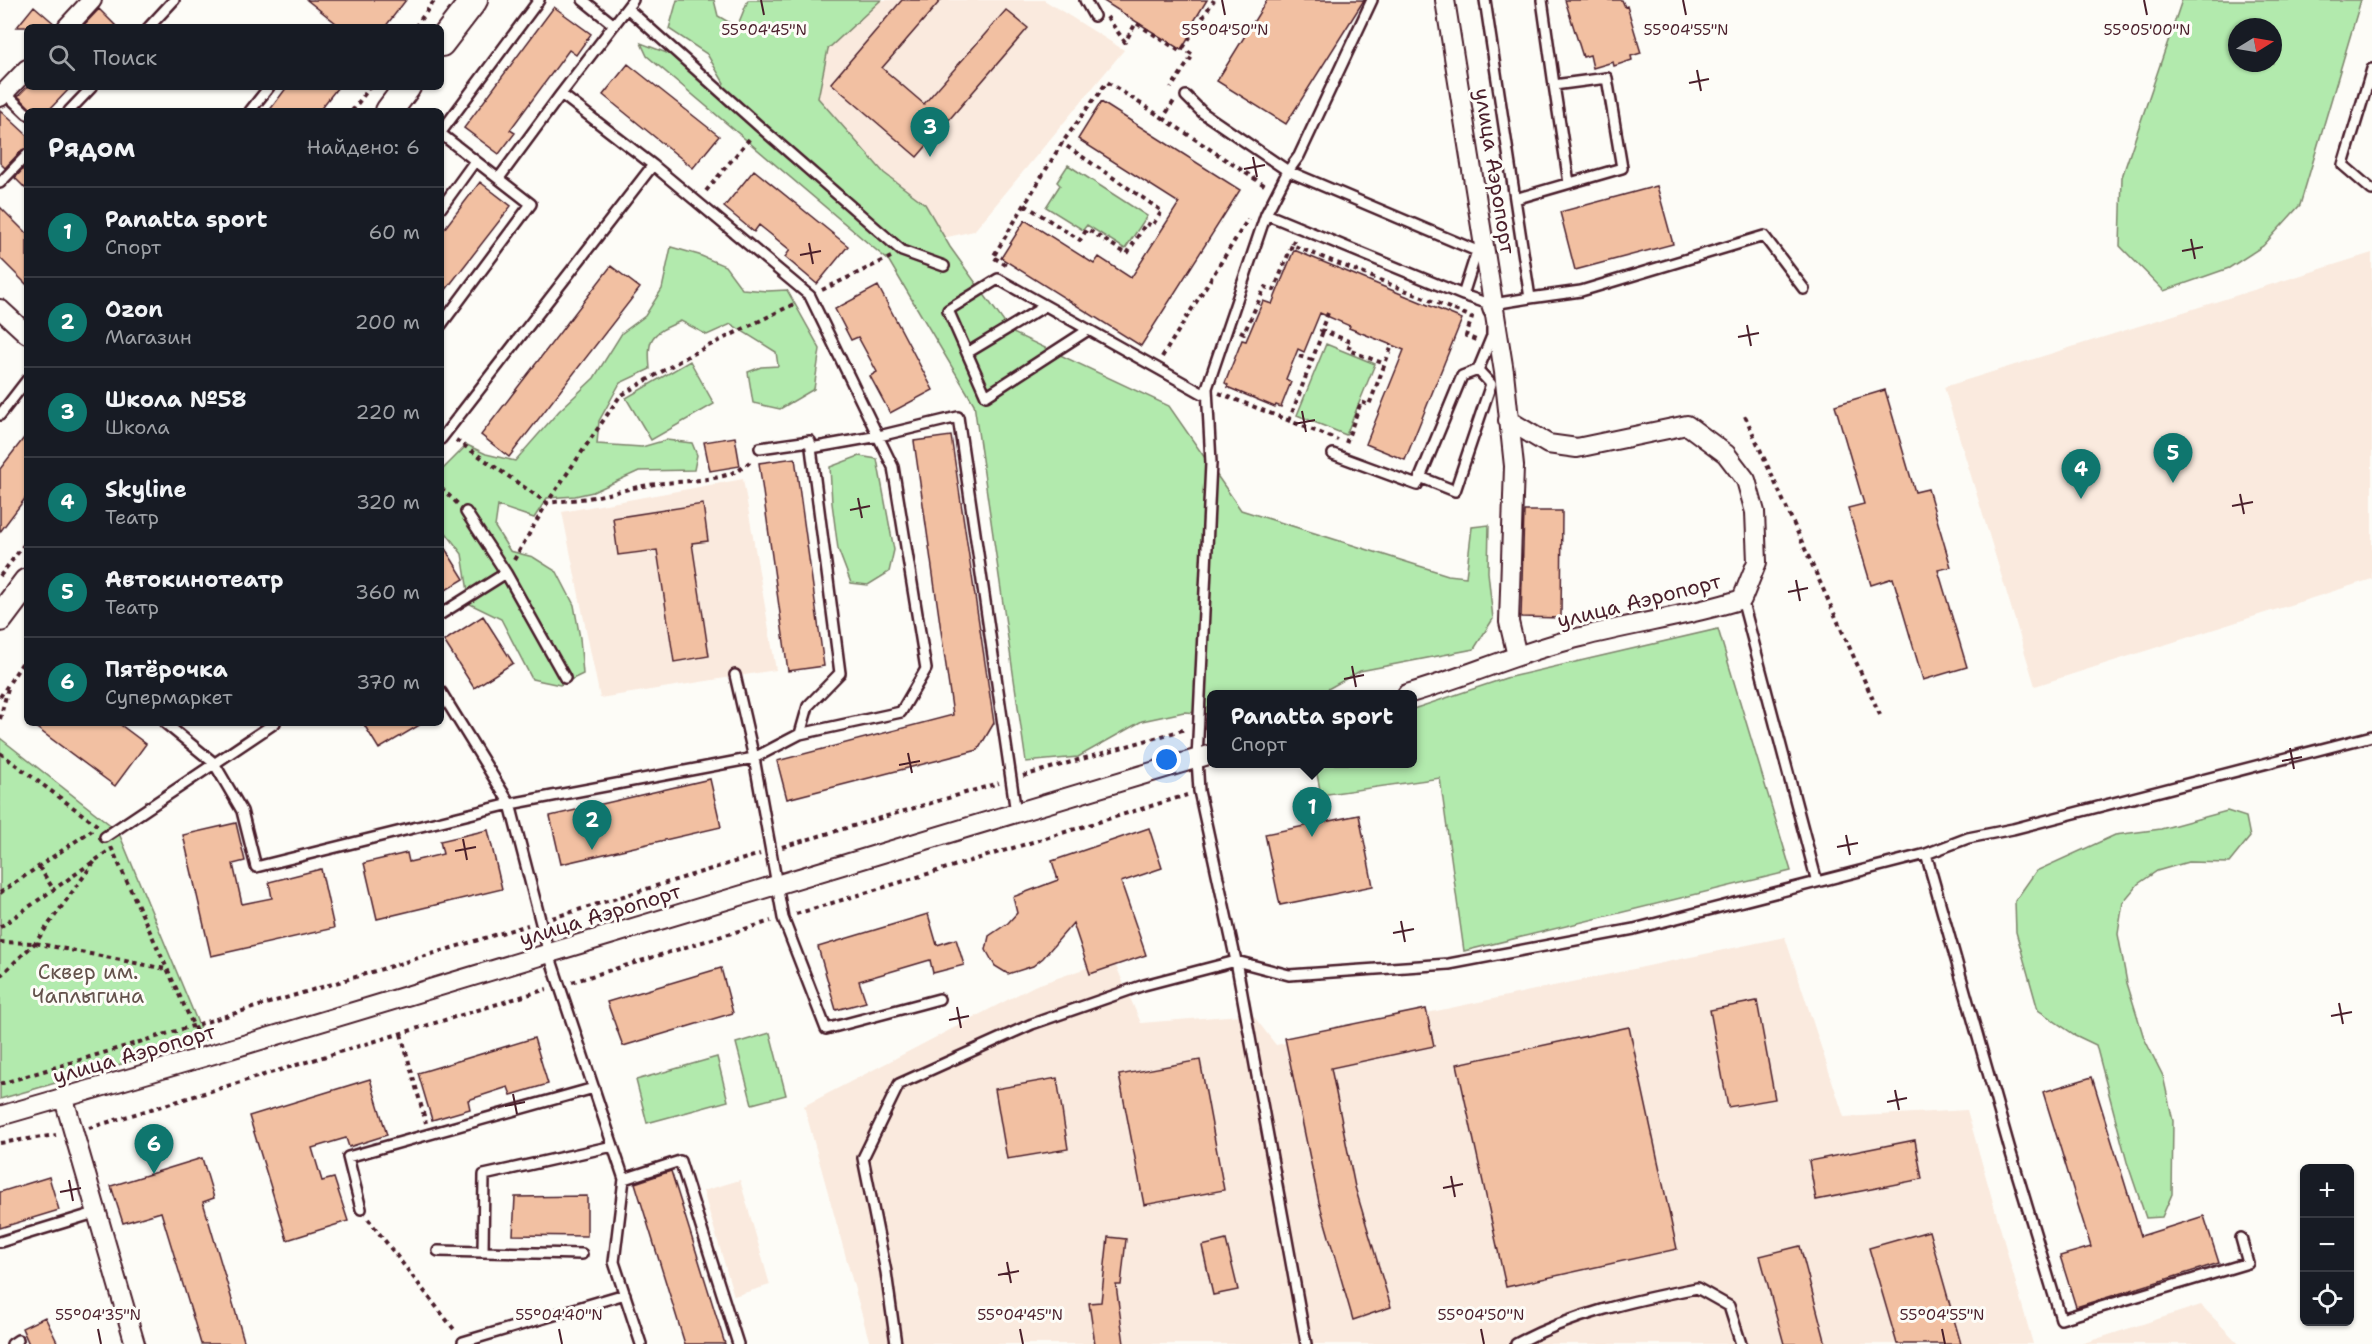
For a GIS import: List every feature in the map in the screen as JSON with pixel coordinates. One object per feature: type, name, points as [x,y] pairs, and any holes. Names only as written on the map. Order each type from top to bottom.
[{"type":"main road","points":[[444,39],[474,0]]},
{"type":"main road","points":[[0,618],[24,586]]},
{"type":"street","name":"улица Аэропорт","points":[[1445,0],[1504,372],[1514,466],[1509,622],[1517,656]]},
{"type":"street","points":[[70,24],[90,1]]},
{"type":"street","points":[[2,95],[24,72]]},
{"type":"street","points":[[0,309],[24,331]]},
{"type":"street","name":"улица Аэропорт","points":[[1417,691],[1517,656],[1581,637],[1708,610],[1742,599],[1757,562],[1755,512],[1746,480],[1726,454],[1687,425],[1577,448],[1548,444],[1508,420]]},
{"type":"street","name":"улица Аэропорт","points":[[0,1116],[64,1099],[549,954],[1204,756]]},
{"type":"street","points":[[64,1099],[135,1344]]},
{"type":"lane","points":[[151,24],[174,0]]},
{"type":"lane","points":[[444,129],[538,0]]},
{"type":"lane","points":[[583,0],[614,25]]},
{"type":"lane","points":[[1085,0],[1094,16]]},
{"type":"lane","points":[[1306,1344],[1236,961],[1199,791],[1204,756],[1198,725],[1211,463],[1207,396],[1208,384],[1266,214],[1288,171],[1299,156],[1372,0]]},
{"type":"lane","points":[[1485,0],[1530,298]]},
{"type":"lane","points":[[1542,0],[1569,183]]},
{"type":"lane","points":[[499,178],[630,4],[760,127],[902,251],[944,266]]},
{"type":"lane","points":[[2372,69],[2343,165],[2372,190]]},
{"type":"lane","points":[[1515,199],[1622,168],[1607,78],[1554,85]]},
{"type":"lane","points":[[72,108],[89,90]]},
{"type":"lane","points":[[252,108],[267,90]]},
{"type":"lane","points":[[169,726],[214,764],[242,811],[256,867],[510,804],[754,758],[800,734],[901,712],[926,669],[893,467],[810,296],[698,201],[561,94]]},
{"type":"lane","points":[[1182,94],[1203,113],[1288,171],[1477,251],[1463,295]]},
{"type":"lane","points":[[2,95],[24,112]]},
{"type":"lane","points":[[444,135],[531,204],[444,320]]},
{"type":"lane","points":[[0,183],[24,158]]},
{"type":"lane","points":[[444,204],[475,161]]},
{"type":"lane","points":[[444,435],[653,165]]},
{"type":"lane","points":[[1266,214],[1486,303],[1491,317],[1491,336],[1478,370],[1462,376],[1417,485],[1333,453]]},
{"type":"lane","points":[[1493,304],[1581,291],[1764,236],[1804,289]]},
{"type":"lane","points":[[1088,330],[986,396],[948,310],[998,279],[1207,396]]},
{"type":"lane","points":[[967,353],[1045,306]]},
{"type":"lane","points":[[1420,477],[1455,491],[1491,384],[1478,370]]},
{"type":"lane","points":[[0,415],[24,384]]},
{"type":"lane","points":[[811,448],[879,436],[958,417],[1016,813]]},
{"type":"lane","points":[[760,448],[810,441],[811,448],[840,673],[808,706],[800,734]]},
{"type":"lane","points":[[466,512],[506,573],[565,678]]},
{"type":"lane","points":[[444,612],[506,573]]},
{"type":"lane","points":[[1742,599],[1817,882]]},
{"type":"lane","points":[[735,675],[754,758],[783,918],[826,1029],[939,999]]},
{"type":"lane","points":[[444,697],[510,804],[549,954],[624,1179],[614,1262],[641,1344]]},
{"type":"lane","points":[[105,837],[271,726]]},
{"type":"lane","points":[[896,1344],[886,1272],[863,1158],[899,1084],[1032,1024],[1144,985],[1236,961],[1289,975],[1449,964],[1634,929],[1926,854],[1968,838],[2013,829],[2372,736]]},
{"type":"lane","points":[[1926,854],[2010,1150],[2061,1319],[2248,1263],[2241,1238]]},
{"type":"lane","points":[[361,1209],[348,1157],[594,1088]]},
{"type":"lane","points":[[483,1252],[484,1175],[613,1146]]},
{"type":"lane","points":[[624,1179],[680,1161],[738,1344]]},
{"type":"lane","points":[[0,1242],[98,1212]]},
{"type":"lane","points":[[438,1251],[582,1254]]},
{"type":"lane","points":[[1516,1344],[1541,1331],[1628,1301],[1697,1288],[1729,1306],[1741,1344]]},
{"type":"lane","points":[[464,1343],[625,1294]]},
{"type":"path","points":[[417,24],[435,0]]},
{"type":"path","points":[[1100,8],[1125,42],[1136,23],[1181,51],[1214,0]]},
{"type":"path","points":[[1171,88],[1193,55],[1184,48]]},
{"type":"path","points":[[1013,270],[993,257],[1062,143],[1107,82],[1268,188],[1262,197]]},
{"type":"path","points":[[354,108],[368,90]]},
{"type":"path","points":[[1164,118],[1182,94]]},
{"type":"path","points":[[698,201],[760,127]]},
{"type":"path","points":[[1025,205],[1080,240],[1088,229],[1127,254],[1146,223],[1152,226],[1162,211],[1062,143]]},
{"type":"path","points":[[1161,359],[1250,216]]},
{"type":"path","points":[[1235,341],[1239,330],[1244,333],[1265,286],[1274,290],[1296,235]]},
{"type":"path","points":[[1292,245],[1472,317],[1466,336],[1478,340],[1462,376]]},
{"type":"path","points":[[506,573],[547,503],[620,396],[690,356],[902,251]]},
{"type":"path","points":[[1289,421],[1328,313]]},
{"type":"path","points":[[1323,332],[1351,342],[1348,350],[1385,364]]},
{"type":"path","points":[[1346,443],[1361,402],[1369,405],[1391,348]]},
{"type":"path","points":[[1299,356],[1312,360]]},
{"type":"path","points":[[1208,384],[1211,390],[1357,447]]},
{"type":"path","points":[[1745,416],[1880,715]]},
{"type":"path","points":[[444,437],[547,503],[732,473],[749,464],[760,448]]},
{"type":"path","points":[[444,491],[466,512]]},
{"type":"path","points":[[0,576],[24,545]]},
{"type":"path","points":[[0,697],[24,661]]},
{"type":"path","points":[[0,719],[10,682]]},
{"type":"path","points":[[0,1084],[770,851],[1198,725]]},
{"type":"path","points":[[0,753],[98,826],[112,849],[194,1024]]},
{"type":"path","points":[[0,1143],[74,1133],[1199,791]]},
{"type":"path","points":[[0,893],[98,826]]},
{"type":"path","points":[[0,927],[112,849]]},
{"type":"path","points":[[0,976],[35,943],[95,861]]},
{"type":"path","points":[[39,867],[54,890]]},
{"type":"path","points":[[0,942],[35,943],[167,969]]},
{"type":"path","points":[[401,1034],[429,1133]]},
{"type":"path","points":[[361,1209],[464,1343]]},
{"type":"shaded area","points":[[800,0],[1044,0],[1124,50],[974,231],[917,244],[743,82]]},
{"type":"shaded area","points":[[2372,253],[2372,579],[2035,686],[1944,387]]},
{"type":"shaded area","points":[[743,479],[776,670],[600,698],[562,512]]},
{"type":"shaded area","points":[[1785,937],[1844,1117],[1967,1110],[2033,1344],[870,1344],[804,1106],[1034,986],[1113,959],[1141,1023],[1252,1014],[1276,1045]]},
{"type":"shaded area","points":[[740,1180],[770,1285],[734,1296],[703,1191]]},
{"type":"shaded area","points":[[2201,1305],[2239,1344],[2081,1344]]},
{"type":"green space","points":[[677,0],[714,0],[718,16],[737,27],[748,0],[881,0],[828,49],[818,98],[884,173],[925,204],[950,247],[1011,332],[1169,406],[1241,510],[1448,575],[1466,577],[1472,527],[1489,525],[1488,572],[1493,619],[1474,649],[1360,671],[1326,690],[1207,690],[1207,714],[1184,712],[1142,721],[1078,757],[1026,762],[974,404],[889,261],[647,56],[641,43],[672,55],[716,93],[724,83],[707,54],[669,29]]},
{"type":"green space","points":[[2182,0],[2361,0],[2300,205],[2263,246],[2229,268],[2164,291],[2120,246],[2122,177]]},
{"type":"green space","points":[[1068,165],[1147,216],[1125,249],[1087,225],[1083,230],[1046,207],[1060,185],[1057,182]]},
{"type":"green space","points":[[671,247],[725,266],[742,289],[787,290],[820,349],[814,389],[780,409],[753,403],[748,372],[761,367],[778,366],[776,352],[731,324],[707,335],[681,321],[654,337],[650,349],[650,369],[620,383],[599,421],[597,444],[642,447],[666,440],[692,443],[697,455],[694,470],[639,471],[593,492],[547,498],[534,518],[498,506],[495,527],[510,551],[533,557],[557,572],[574,605],[583,674],[560,685],[532,679],[501,619],[470,604],[462,554],[444,530],[444,468],[467,445],[486,454],[515,461],[559,411],[594,378],[622,333],[645,316],[662,289]]},
{"type":"green space","points":[[1326,344],[1375,364],[1346,435],[1297,415]]},
{"type":"green space","points":[[690,361],[714,404],[651,440],[626,398]]},
{"type":"green space","points":[[859,456],[877,459],[894,550],[889,572],[868,585],[851,583],[838,549],[832,503],[830,467]]},
{"type":"green space","points":[[1718,629],[1791,871],[1464,951],[1440,778],[1321,795],[1316,768],[1417,768],[1417,708],[1506,678]]},
{"type":"green space","name":"Сквер им. Чаплыгина","points":[[0,738],[118,831],[205,1040],[0,1099]]},
{"type":"green space","points":[[2227,811],[2246,817],[2250,837],[2229,863],[2188,862],[2157,871],[2138,884],[2123,902],[2118,934],[2127,983],[2144,1038],[2163,1076],[2173,1121],[2172,1194],[2162,1217],[2146,1218],[2127,1162],[2096,1045],[2075,1035],[2038,1010],[2016,932],[2015,901],[2036,871],[2115,835],[2161,829]]},
{"type":"green space","points":[[770,1033],[786,1095],[752,1104],[736,1043]]},
{"type":"green space","points":[[717,1057],[728,1101],[647,1123],[636,1080]]},
{"type":"building","points":[[307,0],[406,0],[387,24],[337,24]]},
{"type":"building","points":[[902,0],[941,0],[882,68],[924,104],[1006,10],[1028,28],[917,157],[831,83]]},
{"type":"building","points":[[1102,0],[1207,0],[1188,31],[1192,33],[1181,50]]},
{"type":"building","points":[[1267,0],[1364,0],[1286,124],[1217,81]]},
{"type":"building","points":[[1565,0],[1622,0],[1625,7],[1627,6],[1641,53],[1631,56],[1632,60],[1614,66],[1613,62],[1593,68],[1590,55],[1583,57]]},
{"type":"building","points":[[34,6],[55,24],[24,24],[24,27],[17,27]]},
{"type":"building","points":[[554,7],[591,34],[576,55],[569,50],[510,130],[515,133],[499,154],[464,128]]},
{"type":"building","points":[[99,9],[114,24],[85,24]]},
{"type":"building","points":[[628,64],[719,136],[693,168],[603,95]]},
{"type":"building","points":[[24,90],[68,90],[51,108],[30,108],[18,96]]},
{"type":"building","points":[[285,90],[336,90],[321,108],[271,108]]},
{"type":"building","points":[[1101,102],[1240,190],[1141,346],[1001,258],[1025,220],[1094,264],[1099,257],[1131,278],[1179,203],[1078,139]]},
{"type":"building","points":[[0,110],[24,132],[24,149],[5,168],[0,163]]},
{"type":"building","points":[[24,168],[24,187],[15,178]]},
{"type":"building","points":[[754,170],[848,246],[817,284],[785,257],[790,250],[759,225],[754,232],[724,207]]},
{"type":"building","points":[[480,182],[511,206],[444,292],[444,229]]},
{"type":"building","points":[[1657,186],[1673,244],[1575,270],[1560,212]]},
{"type":"building","points":[[0,207],[24,231],[24,282],[0,258]]},
{"type":"building","points":[[1294,250],[1462,319],[1405,460],[1366,444],[1404,350],[1349,328],[1350,326],[1320,313],[1304,352],[1298,349],[1286,379],[1291,382],[1281,407],[1276,405],[1275,407],[1227,387],[1225,383],[1242,340],[1246,341],[1263,301],[1272,304]]},
{"type":"building","points":[[611,266],[640,288],[509,457],[481,435]]},
{"type":"building","points":[[878,286],[933,390],[890,413],[870,376],[877,372],[858,337],[851,340],[835,309]]},
{"type":"building","points":[[1885,390],[1915,492],[1928,489],[1951,567],[1938,570],[1967,667],[1923,680],[1893,578],[1871,585],[1848,508],[1864,504],[1835,405]]},
{"type":"building","points":[[951,436],[994,723],[978,750],[787,799],[777,761],[953,715],[914,441]]},
{"type":"building","points":[[735,437],[740,466],[710,471],[704,442]]},
{"type":"building","points":[[24,438],[24,500],[0,532],[0,469]]},
{"type":"building","points":[[795,458],[824,666],[788,671],[759,463]]},
{"type":"building","points":[[703,504],[708,541],[692,543],[709,656],[674,662],[657,550],[618,555],[613,518]]},
{"type":"building","points":[[1524,511],[1562,511],[1561,618],[1521,617]]},
{"type":"building","points":[[444,547],[464,579],[444,591]]},
{"type":"building","points":[[483,616],[513,663],[474,688],[444,641]]},
{"type":"building","points":[[34,726],[122,726],[146,744],[115,786]]},
{"type":"building","points":[[365,726],[418,726],[379,749]]},
{"type":"building","points":[[710,779],[721,827],[561,864],[550,816]]},
{"type":"building","points":[[1359,815],[1373,886],[1280,905],[1265,834]]},
{"type":"building","points":[[236,823],[245,861],[233,864],[242,904],[272,898],[269,882],[321,869],[334,928],[211,956],[183,835]]},
{"type":"building","points":[[1149,828],[1162,868],[1121,882],[1146,955],[1090,974],[1073,923],[1043,958],[1033,966],[1008,974],[995,966],[986,950],[989,936],[1008,923],[1017,913],[1013,897],[1058,880],[1052,861]]},
{"type":"building","points":[[488,830],[502,889],[377,919],[364,863],[407,853],[409,862],[443,854],[440,841]]},
{"type":"building","points":[[928,914],[937,945],[956,939],[964,965],[933,973],[930,960],[859,981],[866,1002],[836,1010],[818,947]]},
{"type":"building","points":[[721,968],[733,1013],[623,1046],[607,1002]]},
{"type":"building","points":[[1757,1001],[1775,1099],[1728,1107],[1710,1010]]},
{"type":"building","points":[[1426,1009],[1434,1046],[1331,1068],[1355,1187],[1391,1307],[1353,1320],[1319,1202],[1285,1038]]},
{"type":"building","points":[[1629,1027],[1677,1249],[1506,1287],[1457,1064]]},
{"type":"building","points":[[534,1038],[548,1084],[511,1095],[508,1087],[468,1100],[470,1109],[432,1120],[418,1073]]},
{"type":"building","points":[[1200,1060],[1224,1190],[1144,1205],[1119,1075]]},
{"type":"building","points":[[2092,1077],[2141,1236],[2204,1216],[2219,1263],[2076,1307],[2060,1256],[2091,1247],[2043,1092]]},
{"type":"building","points":[[1057,1078],[1068,1149],[1007,1159],[995,1089]]},
{"type":"building","points":[[370,1079],[387,1135],[349,1147],[346,1138],[312,1148],[322,1181],[334,1178],[348,1221],[287,1240],[249,1116]]},
{"type":"building","points":[[1915,1140],[1922,1179],[1816,1200],[1809,1161]]},
{"type":"building","points":[[202,1158],[214,1198],[203,1202],[245,1344],[201,1344],[161,1212],[123,1223],[111,1186]]},
{"type":"building","points":[[671,1171],[725,1344],[685,1344],[635,1183]]},
{"type":"building","points":[[49,1177],[59,1210],[0,1228],[0,1192]]},
{"type":"building","points":[[587,1196],[587,1236],[513,1235],[515,1197]]},
{"type":"building","points":[[1929,1231],[1961,1344],[1897,1344],[1869,1248]]},
{"type":"building","points":[[1108,1237],[1126,1239],[1121,1285],[1116,1285],[1124,1344],[1095,1344],[1089,1303],[1101,1302]]},
{"type":"building","points":[[1226,1240],[1238,1290],[1213,1295],[1202,1246]]},
{"type":"building","points":[[1800,1246],[1826,1344],[1784,1344],[1760,1256]]},
{"type":"building","points":[[45,1317],[58,1344],[29,1344],[22,1328]]},
{"type":"place","name":"Школа №58","points":[[930,157]]},
{"type":"place","name":"Автокинотеатр","points":[[2173,483]]},
{"type":"place","name":"Skyline","points":[[2081,499]]},
{"type":"place","name":"Panatta sport","points":[[1312,837]]},
{"type":"place","name":"Ozon","points":[[592,850]]},
{"type":"place","name":"Пятёрочка","points":[[154,1174]]}]
